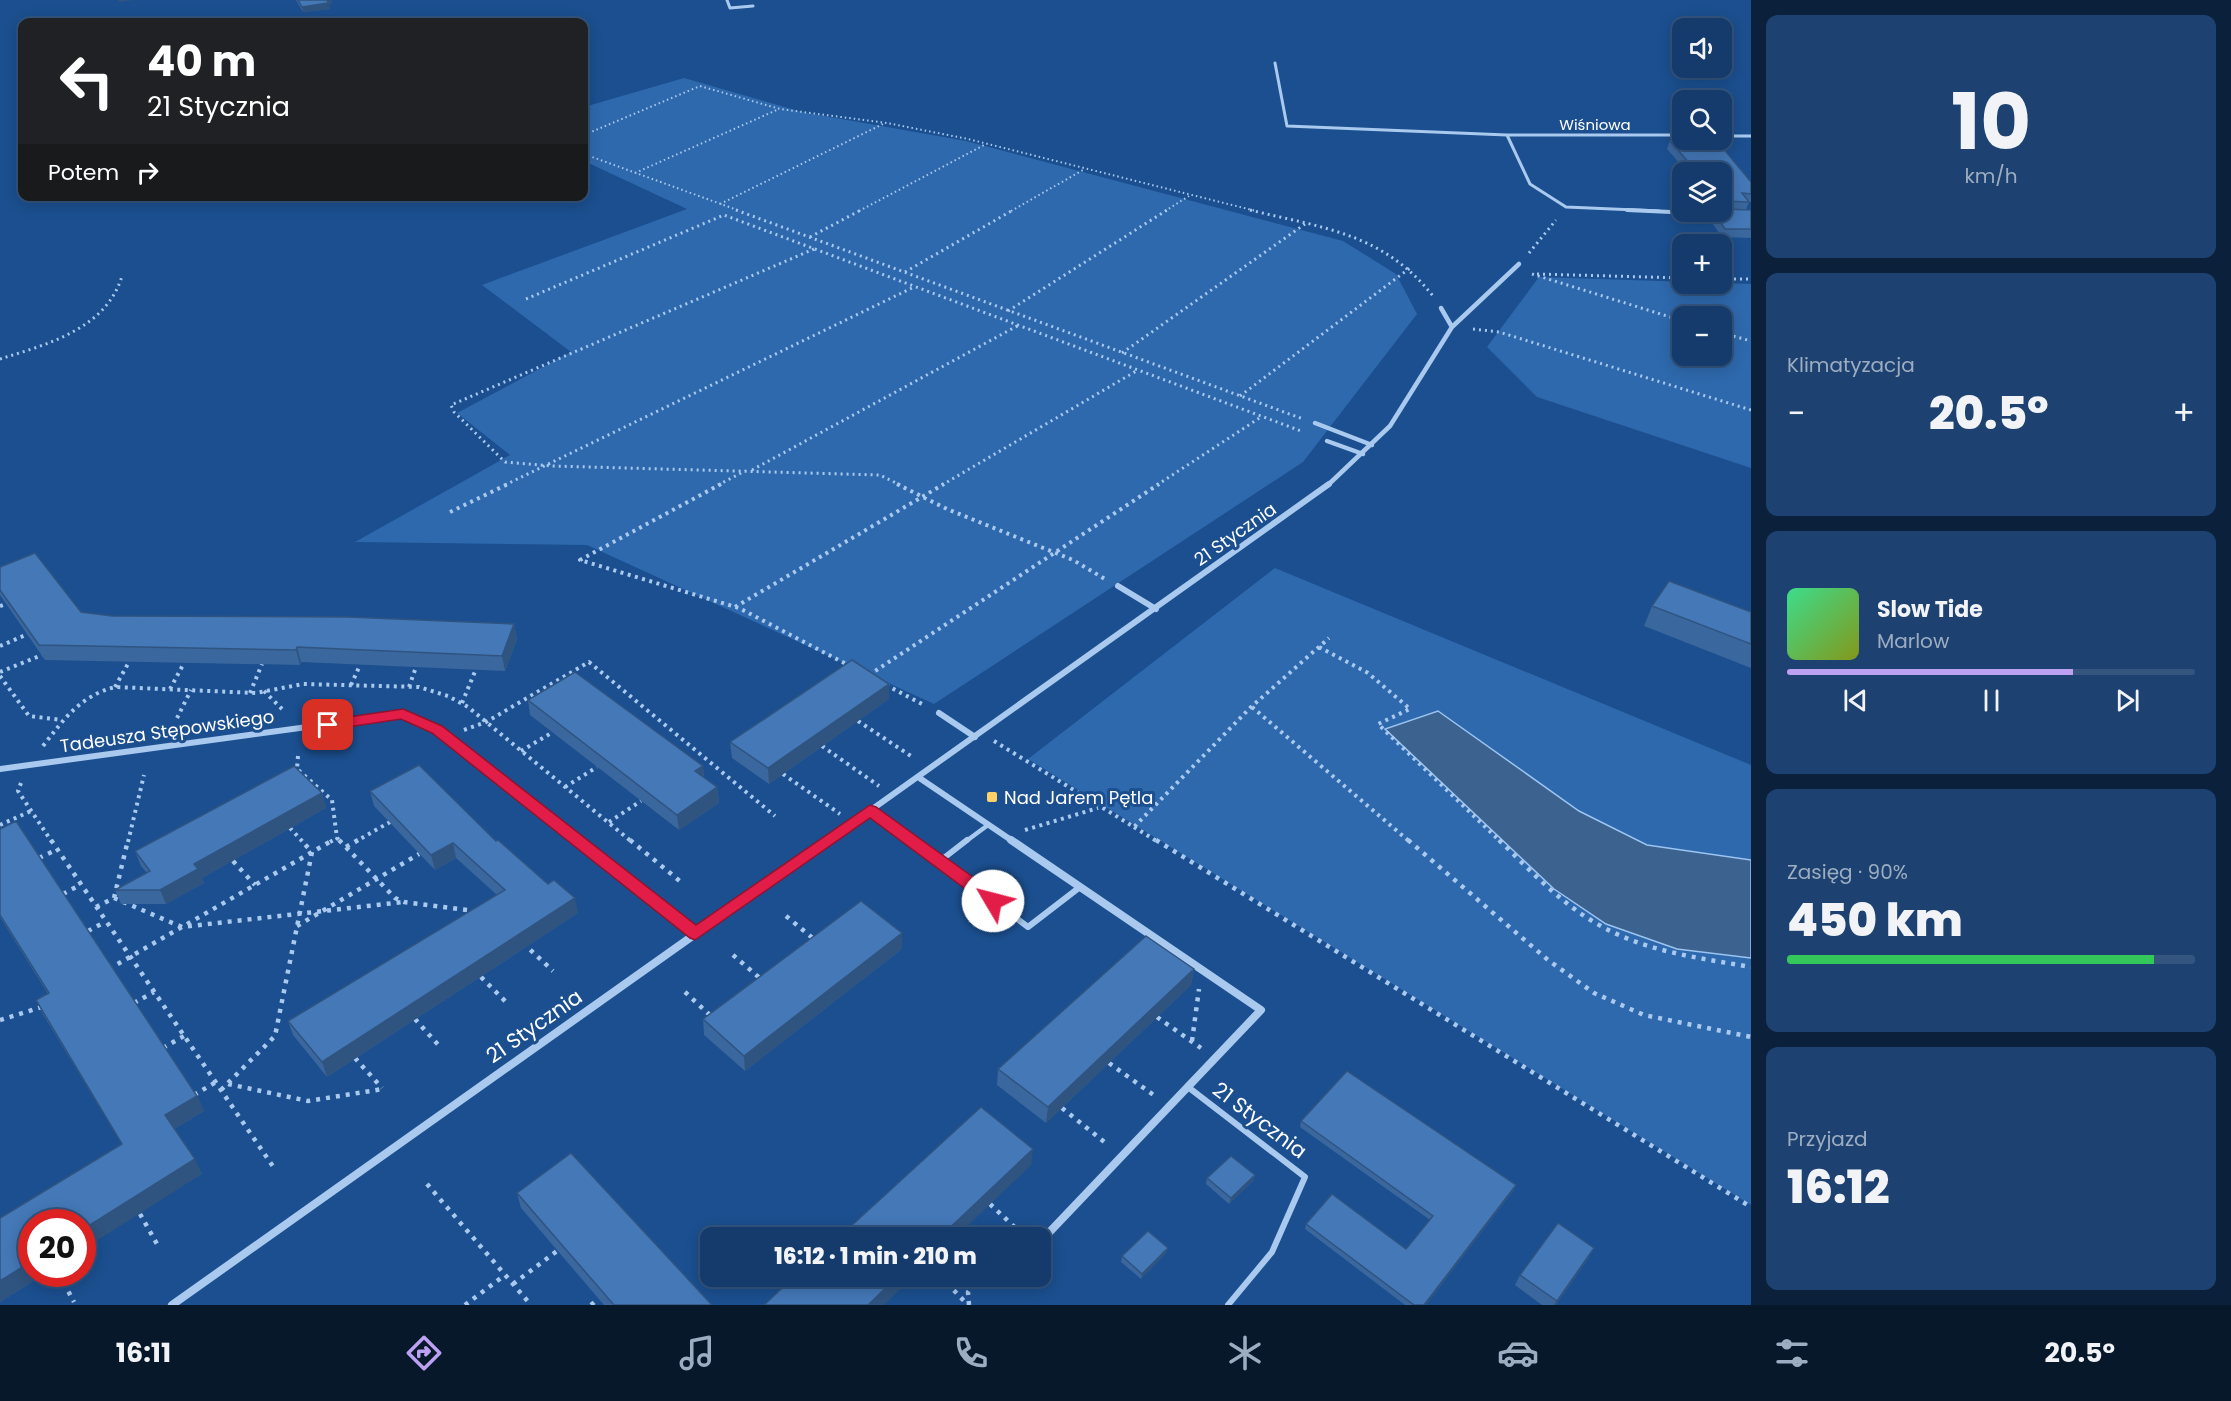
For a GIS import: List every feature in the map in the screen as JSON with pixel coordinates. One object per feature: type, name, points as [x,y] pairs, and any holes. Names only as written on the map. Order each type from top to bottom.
[{"type":"street","name":"21 Stycznia","points":[[172,1305],[1319,493],[1363,454],[1390,426],[1452,327],[1519,264]]},
{"type":"street","points":[[1441,308],[1452,327]]},
{"type":"street","points":[[1315,423],[1372,445]]},
{"type":"street","points":[[1327,441],[1363,454]]},
{"type":"street","points":[[1118,586],[1156,609]]},
{"type":"street","points":[[939,713],[975,737]]},
{"type":"street","name":"Tadeusza Stępowskiego","points":[[0,769],[403,714],[437,730],[695,934]]},
{"type":"street","name":"21 Stycznia","points":[[918,777],[1261,1010],[1051,1231]]},
{"type":"lane","points":[[727,0],[730,8],[753,6]]},
{"type":"lane","name":"Wiśniowa","points":[[1275,63],[1287,126],[1507,135],[1672,135]]},
{"type":"lane","points":[[1507,135],[1522,172],[1530,184],[1566,207],[1672,213]]},
{"type":"lane","points":[[1732,136],[1751,136]]},
{"type":"lane","points":[[870,811],[1028,927],[1080,887]]},
{"type":"lane","points":[[940,861],[987,825]]},
{"type":"lane","name":"21 Stycznia","points":[[1188,1087],[1305,1177],[1272,1252],[1228,1305]]},
{"type":"path","points":[[588,133],[700,86],[780,109],[885,123],[986,143],[1306,224],[1378,247],[1410,268],[1441,308]]},
{"type":"path","points":[[635,173],[780,109]]},
{"type":"path","points":[[720,204],[885,123]]},
{"type":"path","points":[[810,237],[986,143]]},
{"type":"path","points":[[588,155],[1315,423]]},
{"type":"path","points":[[904,272],[1084,169]]},
{"type":"path","points":[[1008,311],[1190,196]]},
{"type":"path","points":[[1519,264],[1566,207]]},
{"type":"path","points":[[526,299],[724,215],[1327,441]]},
{"type":"path","points":[[1122,353],[1306,224]]},
{"type":"path","points":[[814,249],[451,405],[454,412],[505,462],[880,476],[947,509],[1073,560],[1118,586]]},
{"type":"path","points":[[1240,396],[1410,268]]},
{"type":"path","points":[[1672,278],[1532,274],[1672,318]]},
{"type":"path","points":[[0,359],[42,345],[100,314],[117,297],[121,288],[122,276]]},
{"type":"path","points":[[1732,279],[1751,279]]},
{"type":"path","points":[[450,512],[915,287]]},
{"type":"path","points":[[858,670],[734,607],[580,560],[1019,326]]},
{"type":"path","points":[[1499,332],[1751,410]]},
{"type":"path","points":[[1732,336],[1751,341]]},
{"type":"path","points":[[734,607],[1138,370]]},
{"type":"path","points":[[939,713],[868,676],[1261,416]]},
{"type":"path","points":[[0,606],[6,604]]},
{"type":"path","points":[[0,646],[28,634]]},
{"type":"path","points":[[1134,827],[1252,707],[1329,638]]},
{"type":"path","points":[[1319,647],[1357,664],[1385,685],[1410,709],[1378,724],[1409,757],[1577,910],[1617,935],[1664,952],[1751,967]]},
{"type":"path","points":[[42,655],[0,674],[29,716],[63,720]]},
{"type":"path","points":[[115,687],[129,662]]},
{"type":"path","points":[[446,737],[486,722],[589,662],[775,816]]},
{"type":"path","points":[[170,689],[184,663]]},
{"type":"path","points":[[250,693],[262,664]]},
{"type":"path","points":[[351,685],[360,665]]},
{"type":"path","points":[[409,687],[416,667]]},
{"type":"path","points":[[462,703],[476,669]]},
{"type":"path","points":[[274,1168],[18,791],[28,765],[78,701],[101,689],[115,687],[250,693],[295,684],[409,687],[437,692],[462,703],[681,882]]},
{"type":"path","points":[[177,718],[191,690]]},
{"type":"path","points":[[264,691],[290,717]]},
{"type":"path","points":[[1252,707],[1518,935],[1580,984],[1611,1002],[1642,1013],[1751,1037]]},
{"type":"path","points":[[858,721],[929,769]]},
{"type":"path","points":[[521,751],[553,732]]},
{"type":"path","points":[[981,732],[1099,808],[1134,827],[1751,1207]]},
{"type":"path","points":[[822,746],[891,795]]},
{"type":"path","points":[[298,756],[297,769],[332,800],[337,838],[394,898],[404,902],[482,913]]},
{"type":"path","points":[[565,787],[597,766]]},
{"type":"path","points":[[783,774],[853,823]]},
{"type":"path","points":[[114,895],[144,775]]},
{"type":"path","points":[[609,822],[641,801]]},
{"type":"path","points":[[1004,836],[1099,808]]},
{"type":"path","points":[[0,825],[31,811]]},
{"type":"path","points":[[346,847],[390,822]]},
{"type":"path","points":[[290,828],[312,852]]},
{"type":"path","points":[[101,973],[337,838]]},
{"type":"path","points":[[39,858],[56,850]]},
{"type":"path","points":[[221,1090],[275,1036],[312,852]]},
{"type":"path","points":[[297,926],[419,854]]},
{"type":"path","points":[[232,861],[255,885]]},
{"type":"path","points":[[63,894],[81,885]]},
{"type":"path","points":[[96,907],[124,888]]},
{"type":"path","points":[[114,895],[182,927],[404,902]]},
{"type":"path","points":[[786,916],[822,946]]},
{"type":"path","points":[[88,931],[105,922]]},
{"type":"path","points":[[519,940],[553,971]]},
{"type":"path","points":[[734,955],[769,986]]},
{"type":"path","points":[[481,976],[507,1003]]},
{"type":"path","points":[[1192,1041],[1200,982],[1209,988]]},
{"type":"path","points":[[134,1003],[154,992]]},
{"type":"path","points":[[685,992],[720,1023]]},
{"type":"path","points":[[0,1020],[34,1011],[43,1006]]},
{"type":"path","points":[[1157,1017],[1202,1049]]},
{"type":"path","points":[[415,1019],[441,1048]]},
{"type":"path","points":[[163,1048],[184,1036]]},
{"type":"path","points":[[1194,1057],[1209,1042]]},
{"type":"path","points":[[228,1084],[308,1101],[383,1089],[355,1058]]},
{"type":"path","points":[[1109,1063],[1155,1096]]},
{"type":"path","points":[[194,1095],[216,1082]]},
{"type":"path","points":[[1148,1105],[1163,1089]]},
{"type":"path","points":[[1062,1108],[1108,1145]]},
{"type":"path","points":[[1101,1154],[1116,1137]]},
{"type":"path","points":[[427,1184],[531,1305]]},
{"type":"path","points":[[990,1204],[1012,1227]]},
{"type":"path","points":[[140,1214],[157,1244]]},
{"type":"path","points":[[513,1284],[557,1251]]},
{"type":"path","points":[[465,1305],[505,1275]]},
{"type":"path","points":[[66,1287],[74,1302]]},
{"type":"path","points":[[951,1287],[969,1305]]},
{"type":"path","points":[[969,1305],[968,1292],[972,1287]]},
{"type":"path","points":[[591,1305],[598,1299]]},
{"type":"shaded area","points":[[684,78],[802,112],[966,141],[1343,241],[1396,274],[1417,314],[1303,462],[934,704],[587,545],[355,542],[510,455],[457,413],[571,352],[482,285],[687,209],[588,163],[588,106]]},
{"type":"shaded area","points":[[1539,277],[1672,281],[1672,294],[1732,294],[1732,283],[1751,284],[1751,468],[1537,397],[1487,347]]},
{"type":"shaded area","points":[[1275,568],[1751,765],[1751,1205],[1028,759]]},
{"type":"shaded area","points":[[1438,711],[1579,811],[1647,845],[1751,860],[1751,958],[1677,949],[1606,924],[1554,889],[1385,729]]},
{"type":"building","points":[[298,0],[327,0],[328,3],[302,7]]},
{"type":"building","points":[[1678,150],[1724,150],[1751,182],[1751,194],[1742,193],[1749,202],[1732,201],[1732,162],[1688,162]]},
{"type":"building","points":[[1732,209],[1751,210],[1751,229],[1725,229],[1720,222],[1732,222]]},
{"type":"building","points":[[35,553],[81,612],[112,616],[348,617],[514,624],[502,656],[297,647],[296,650],[39,645],[0,590],[0,567]]},
{"type":"building","points":[[1669,581],[1751,612],[1751,644],[1652,606]]},
{"type":"building","points":[[852,660],[889,684],[768,768],[730,742]]},
{"type":"building","points":[[575,672],[703,766],[695,771],[717,787],[677,815],[528,700]]},
{"type":"building","points":[[419,765],[496,841],[498,840],[548,884],[554,880],[575,898],[322,1062],[288,1021],[505,890],[453,843],[431,855],[370,791]]},
{"type":"building","points":[[294,766],[322,793],[194,864],[198,869],[160,890],[115,890],[150,871],[135,851]]},
{"type":"building","points":[[16,821],[197,1096],[165,1115],[195,1159],[96,1221],[96,1209],[18,1209],[18,1270],[0,1281],[0,1218],[122,1144],[36,1000],[49,993],[0,915],[0,829]]},
{"type":"building","points":[[861,901],[902,933],[744,1056],[703,1019]]},
{"type":"building","points":[[1146,936],[1194,969],[1048,1107],[998,1069]]},
{"type":"building","points":[[1347,1071],[1516,1185],[1424,1305],[1414,1305],[1306,1224],[1332,1194],[1406,1249],[1433,1216],[1301,1121]]},
{"type":"building","points":[[981,1107],[1033,1149],[951,1227],[850,1227]]},
{"type":"building","points":[[571,1153],[712,1305],[614,1305],[517,1193]]},
{"type":"building","points":[[1231,1156],[1255,1175],[1231,1198],[1207,1178]]},
{"type":"building","points":[[1558,1223],[1594,1248],[1557,1301],[1520,1275]]},
{"type":"building","points":[[1148,1231],[1168,1248],[1142,1274],[1122,1256]]},
{"type":"building","points":[[783,1287],[887,1287],[868,1305],[764,1305]]},
{"type":"place","name":"Nad Jarem Pętla","points":[[992,797]]},
{"type":"route","points":[[328,725],[403,714],[437,730],[695,934],[870,811],[993,901]]}]
